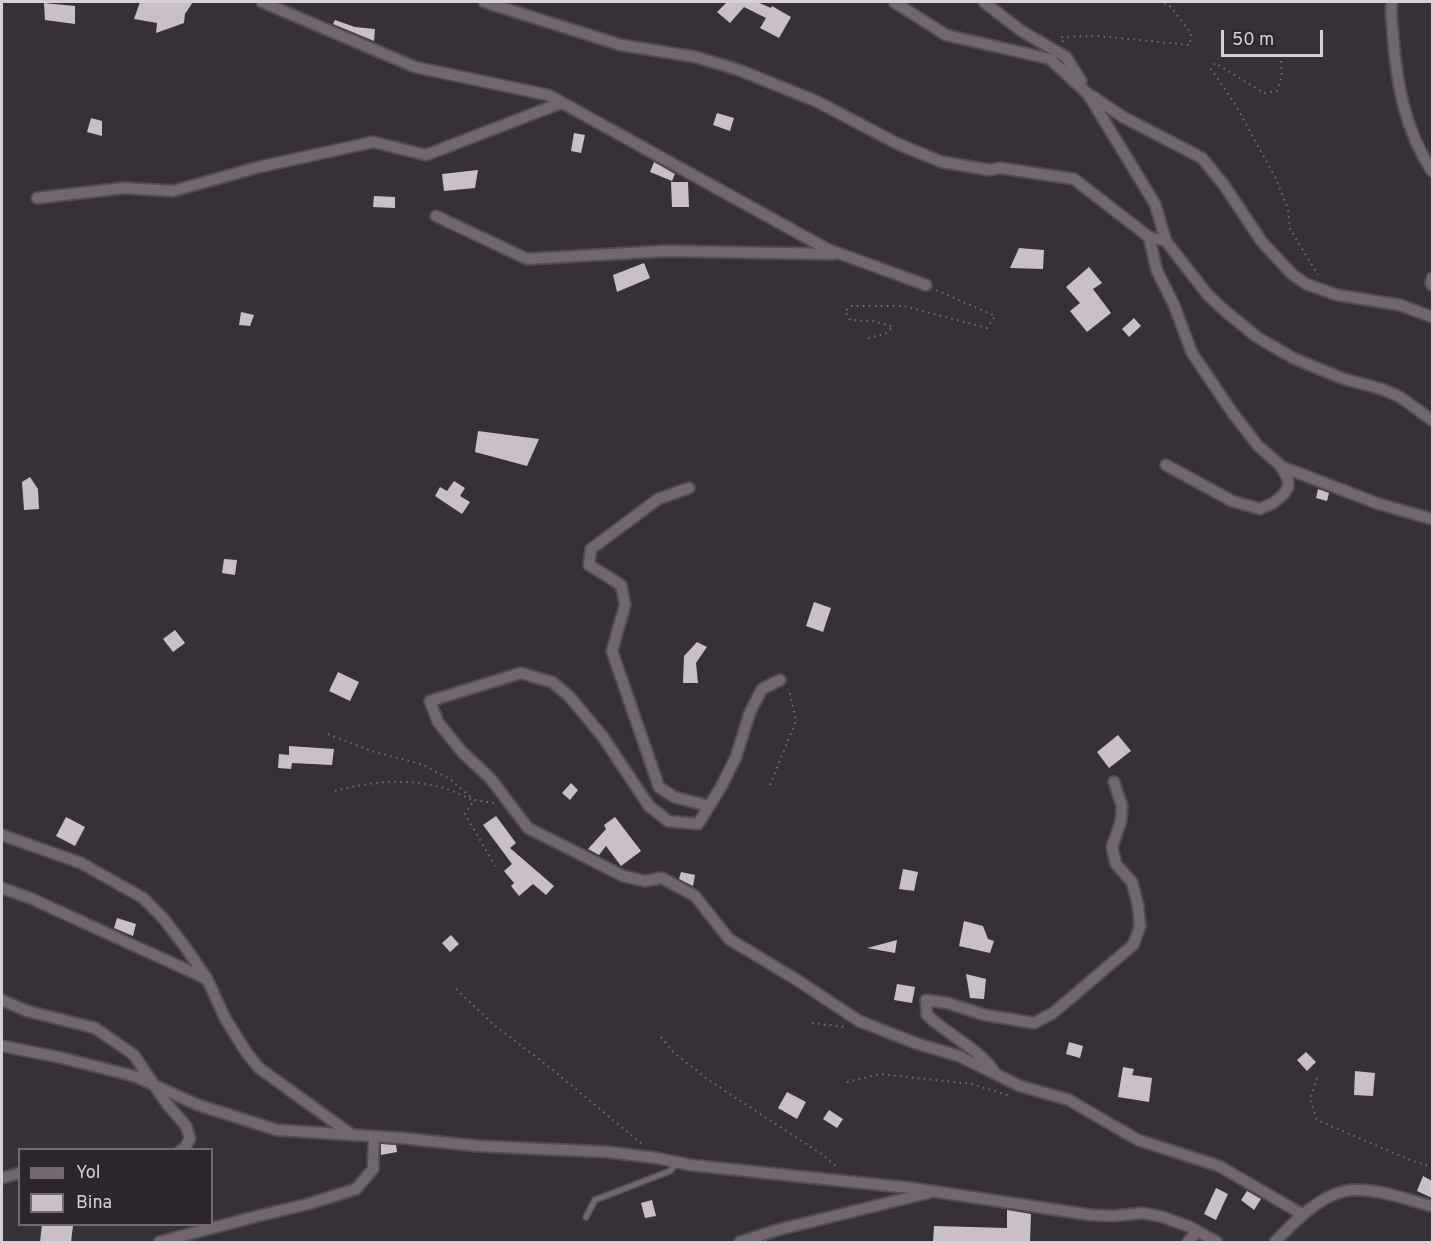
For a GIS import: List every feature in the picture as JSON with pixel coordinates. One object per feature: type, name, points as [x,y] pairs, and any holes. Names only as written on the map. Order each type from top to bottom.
[{"type":"street","points":[[262,2],[415,67],[548,95],[827,249],[926,285]]},
{"type":"street","points":[[484,2],[621,45],[696,57],[740,70],[816,101],[898,144],[942,162],[990,170],[1000,168],[1074,179],[1149,237],[1166,241]]},
{"type":"street","points":[[894,2],[946,35],[1050,59],[1088,93],[1123,117],[1202,158],[1274,256],[1306,284],[1346,297],[1400,305],[1432,317]]},
{"type":"street","points":[[984,2],[1020,30],[1066,57],[1155,204],[1166,241],[1207,294],[1225,312],[1257,337],[1293,358],[1344,380],[1382,389],[1400,397],[1432,420]]},
{"type":"street","points":[[1392,2],[1394,59],[1402,102],[1411,132],[1432,171]]},
{"type":"street","points":[[37,198],[124,188],[173,191],[259,167],[373,142],[426,155],[561,103]]},
{"type":"street","points":[[436,216],[527,259],[665,251],[841,254]]},
{"type":"street","points":[[1149,237],[1157,271],[1174,305],[1192,353],[1258,446],[1280,465],[1379,504],[1432,519]]},
{"type":"street","points":[[1432,278],[1432,285]]},
{"type":"street","points":[[1166,465],[1232,501],[1260,508],[1273,503],[1284,494],[1288,487],[1288,479],[1280,465]]},
{"type":"street","points":[[689,488],[658,499],[591,549],[589,565],[621,585],[625,605],[612,651],[659,787],[675,797],[710,806]]},
{"type":"street","points":[[780,680],[762,689],[750,712],[736,757],[698,824],[668,820],[649,806],[603,737],[569,696],[552,682],[521,673],[430,701],[438,722],[462,752],[490,778],[528,828],[623,876],[645,881],[662,878],[694,896],[729,939],[859,1021],[918,1044],[959,1056],[1020,1086],[1069,1100],[1138,1140],[1219,1166],[1302,1214]]},
{"type":"street","points":[[996,1074],[986,1059],[939,1027],[927,1015],[926,1000],[947,1003],[985,1015],[1034,1023],[1053,1013],[1133,945],[1140,927],[1138,906],[1132,882],[1116,864],[1112,847],[1121,820],[1122,806],[1114,782]]},
{"type":"street","points":[[2,835],[81,863],[143,898],[174,933],[207,979],[225,1018],[259,1068],[352,1135]]},
{"type":"street","points":[[2,888],[30,898],[207,979]]},
{"type":"street","points":[[2,1000],[27,1011],[95,1028],[134,1055],[166,1104],[186,1126],[190,1137],[185,1148]]},
{"type":"street","points":[[2,1047],[80,1062],[134,1076],[198,1105],[277,1130],[489,1146],[608,1152],[676,1162],[934,1191],[1091,1215],[1143,1214],[1163,1217],[1190,1227],[1200,1236],[1216,1242]]},
{"type":"street","points":[[159,1242],[356,1190],[373,1169],[374,1137]]},
{"type":"street","points":[[2,1178],[18,1174]]},
{"type":"street","points":[[1275,1242],[1302,1214],[1334,1194],[1353,1189],[1371,1191],[1432,1206]]},
{"type":"street","points":[[740,1242],[777,1230],[934,1191]]},
{"type":"street","points":[[1188,1242],[1200,1236]]},
{"type":"lane","points":[[586,1217],[596,1200],[670,1171],[676,1162]]},
{"type":"path","points":[[1066,46],[1061,37],[1098,36],[1190,45],[1191,33],[1169,6],[1160,2]]},
{"type":"path","points":[[1281,61],[1282,76],[1277,91],[1264,93],[1215,63],[1211,69],[1235,104],[1276,179],[1288,209],[1290,229],[1320,279],[1321,290]]},
{"type":"path","points":[[868,338],[885,334],[894,327],[873,321],[850,320],[845,310],[851,306],[904,306],[987,328],[995,316],[926,285]]},
{"type":"path","points":[[770,785],[796,721],[790,694],[780,680]]},
{"type":"path","points":[[328,734],[371,751],[421,764],[450,779],[474,800]]},
{"type":"path","points":[[335,791],[365,783],[395,782],[437,786],[474,800],[511,807]]},
{"type":"path","points":[[474,800],[465,814],[495,866]]},
{"type":"path","points":[[456,989],[494,1025],[548,1065],[657,1158]]},
{"type":"path","points":[[661,1037],[674,1053],[710,1081],[823,1155],[838,1168]]},
{"type":"path","points":[[847,1082],[880,1074],[971,1084],[1018,1098]]},
{"type":"path","points":[[1317,1078],[1310,1100],[1317,1120],[1410,1160],[1432,1167]]},
{"type":"building","points":[[140,2],[193,2],[185,14],[184,23],[156,33],[157,23],[134,19]]},
{"type":"building","points":[[727,2],[757,2],[771,8],[772,6],[791,17],[779,38],[760,28],[766,18],[744,7],[730,23],[717,12]]},
{"type":"building","points":[[44,3],[75,6],[75,24],[45,20]]},
{"type":"building","points":[[335,20],[355,27],[375,29],[374,41],[333,24]]},
{"type":"building","points":[[717,113],[734,118],[730,131],[713,125]]},
{"type":"building","points":[[91,118],[102,121],[102,136],[87,132]]},
{"type":"building","points":[[574,133],[585,135],[581,153],[571,151]]},
{"type":"building","points":[[654,162],[675,174],[672,181],[650,172]]},
{"type":"building","points":[[478,170],[475,188],[444,191],[442,174]]},
{"type":"building","points":[[671,182],[688,182],[689,207],[672,207]]},
{"type":"building","points":[[374,196],[395,197],[395,208],[373,207]]},
{"type":"building","points":[[1019,248],[1044,250],[1043,269],[1010,268]]},
{"type":"building","points":[[644,263],[650,278],[617,292],[613,275]]},
{"type":"building","points":[[1089,267],[1102,283],[1093,289],[1111,313],[1087,332],[1070,311],[1080,303],[1066,287]]},
{"type":"building","points":[[241,312],[254,315],[250,326],[239,325]]},
{"type":"building","points":[[1134,318],[1141,326],[1129,337],[1122,329]]},
{"type":"building","points":[[478,431],[539,439],[527,466],[475,452]]},
{"type":"building","points":[[30,477],[38,489],[39,509],[24,510],[22,482]]},
{"type":"building","points":[[454,481],[465,488],[460,496],[470,502],[462,514],[435,496],[440,487],[447,491]]},
{"type":"building","points":[[1318,489],[1329,493],[1327,501],[1316,498]]},
{"type":"building","points":[[224,559],[237,560],[235,575],[222,573]]},
{"type":"building","points":[[814,602],[831,608],[823,632],[806,626]]},
{"type":"building","points":[[175,630],[185,643],[173,652],[163,639]]},
{"type":"building","points":[[697,642],[707,647],[696,663],[698,683],[683,683],[684,656]]},
{"type":"building","points":[[338,672],[359,682],[350,701],[329,691]]},
{"type":"building","points":[[1118,735],[1131,751],[1109,768],[1097,752]]},
{"type":"building","points":[[289,746],[334,749],[332,765],[292,763],[291,769],[278,768],[279,754],[289,755]]},
{"type":"building","points":[[571,783],[578,790],[570,800],[562,793]]},
{"type":"building","points":[[496,816],[516,843],[510,848],[554,886],[546,895],[533,884],[519,896],[511,886],[514,883],[504,871],[512,864],[483,825]]},
{"type":"building","points":[[66,817],[85,827],[75,846],[56,836]]},
{"type":"building","points":[[615,817],[641,851],[621,866],[606,846],[599,855],[588,849],[606,829],[604,825]]},
{"type":"building","points":[[903,869],[918,872],[914,891],[899,889]]},
{"type":"building","points":[[681,872],[695,875],[693,886],[679,879]]},
{"type":"building","points":[[117,918],[136,924],[133,936],[114,928]]},
{"type":"building","points":[[964,921],[983,926],[988,939],[994,941],[990,953],[959,946]]},
{"type":"building","points":[[451,935],[459,944],[450,952],[442,943]]},
{"type":"building","points":[[897,940],[895,953],[867,948]]},
{"type":"building","points":[[966,974],[986,979],[984,999],[970,998]]},
{"type":"building","points":[[897,984],[915,987],[912,1003],[894,1000]]},
{"type":"building","points":[[1069,1042],[1083,1046],[1080,1058],[1066,1054]]},
{"type":"building","points":[[1306,1052],[1316,1062],[1307,1071],[1297,1060]]},
{"type":"building","points":[[1123,1067],[1134,1069],[1132,1075],[1152,1078],[1149,1102],[1118,1097]]},
{"type":"building","points":[[1355,1071],[1375,1073],[1373,1096],[1354,1095]]},
{"type":"building","points":[[787,1092],[806,1102],[797,1119],[778,1108]]},
{"type":"building","points":[[829,1110],[843,1119],[837,1128],[823,1119]]},
{"type":"building","points":[[381,1144],[396,1145],[397,1152],[381,1155]]},
{"type":"building","points":[[1423,1176],[1432,1181],[1432,1198],[1417,1191]]},
{"type":"building","points":[[1216,1188],[1228,1194],[1216,1220],[1204,1214]]},
{"type":"building","points":[[1247,1191],[1261,1199],[1254,1210],[1241,1200]]},
{"type":"building","points":[[652,1200],[656,1216],[645,1218],[641,1203]]},
{"type":"building","points":[[1007,1210],[1031,1214],[1030,1242],[933,1242],[934,1226],[1007,1228]]},
{"type":"building","points":[[42,1226],[73,1226],[71,1242],[40,1242]]}]
